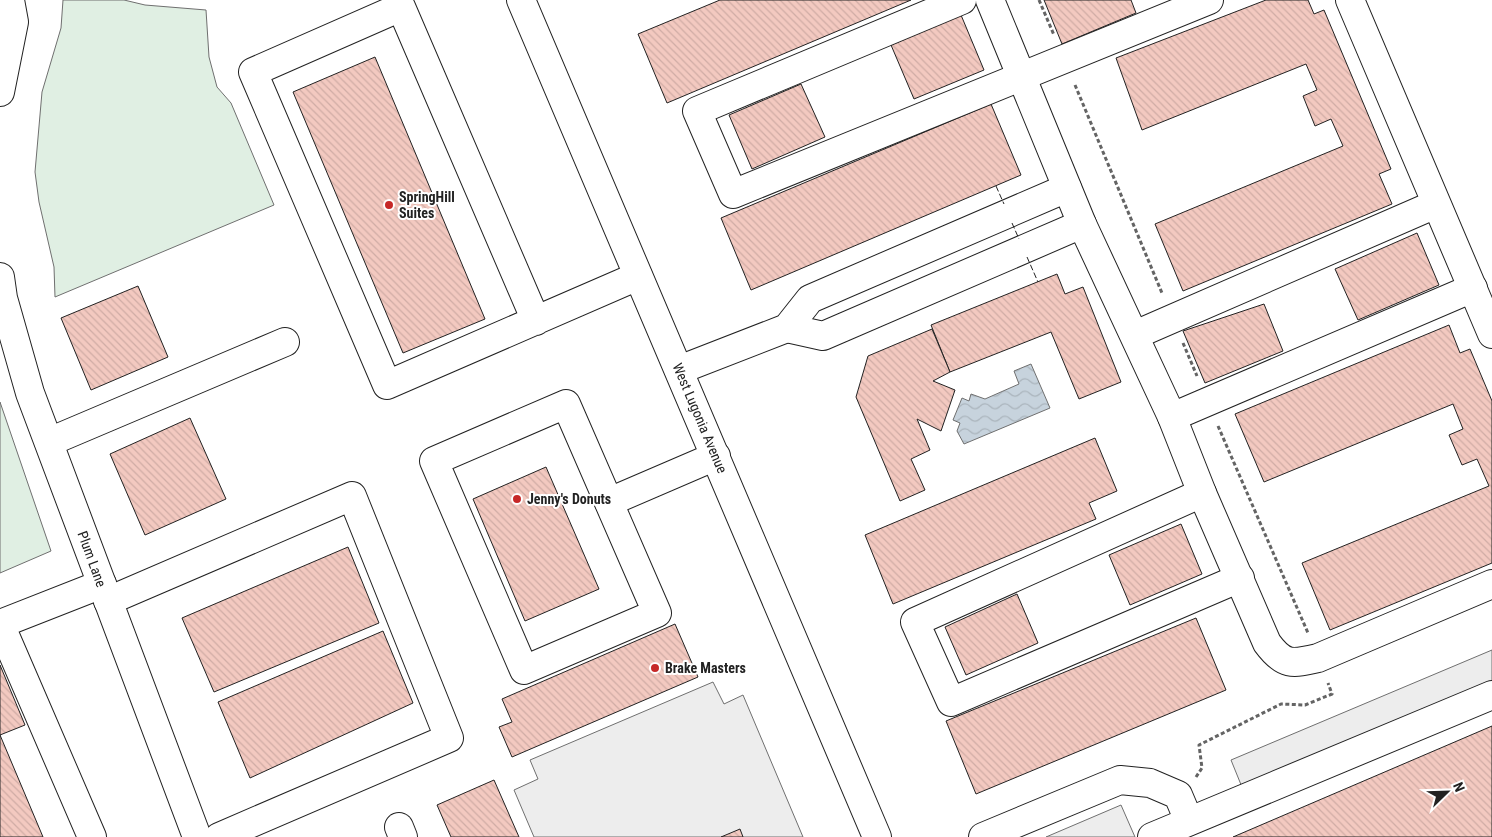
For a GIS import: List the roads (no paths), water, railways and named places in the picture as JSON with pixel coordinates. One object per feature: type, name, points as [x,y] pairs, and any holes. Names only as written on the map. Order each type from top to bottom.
[{"type":"street","points":[[0,92],[14,22],[10,0]]},
{"type":"street","name":"West Lugonia Avenue","points":[[521,0],[878,837]]},
{"type":"street","points":[[962,0],[697,111],[733,194],[1022,74],[1209,0]]},
{"type":"street","points":[[990,0],[1082,224],[1172,417],[1202,493],[1267,643],[1279,658],[1296,663],[1330,653],[1492,584]]},
{"type":"street","points":[[1350,0],[1492,334]]},
{"type":"street","points":[[536,320],[401,7],[253,72],[388,385],[638,276]]},
{"type":"street","points":[[679,370],[786,328],[810,299],[1067,188]]},
{"type":"street","points":[[1135,335],[1436,204]]},
{"type":"street","points":[[786,328],[824,336],[1082,224]]},
{"type":"street","points":[[968,231],[984,268]]},
{"type":"street","name":"Plum Lane","points":[[0,277],[3,298],[30,393],[197,837]]},
{"type":"street","points":[[1172,417],[1473,288]]},
{"type":"street","points":[[49,442],[285,342]]},
{"type":"street","points":[[566,404],[609,502],[656,613],[524,670],[434,461],[566,404]]},
{"type":"street","points":[[609,502],[716,456]]},
{"type":"street","points":[[1202,493],[916,622],[951,702],[1240,578]]},
{"type":"street","points":[[92,837],[0,624],[105,592],[352,496],[449,738],[220,837]]},
{"type":"street","points":[[1152,837],[1492,695]]},
{"type":"street","points":[[983,837],[1120,780],[1150,783],[1178,795],[1189,821]]},
{"type":"water","points":[[1031,364],[1050,408],[964,444],[957,431],[960,423],[953,420],[962,398],[969,401],[971,394],[985,399],[1019,384],[1014,371]]},
{"type":"place","name":"SpringHill Suites","points":[[389,205]]},
{"type":"place","name":"Jenny's Donuts","points":[[517,499]]},
{"type":"place","name":"Brake Masters","points":[[655,668]]}]
